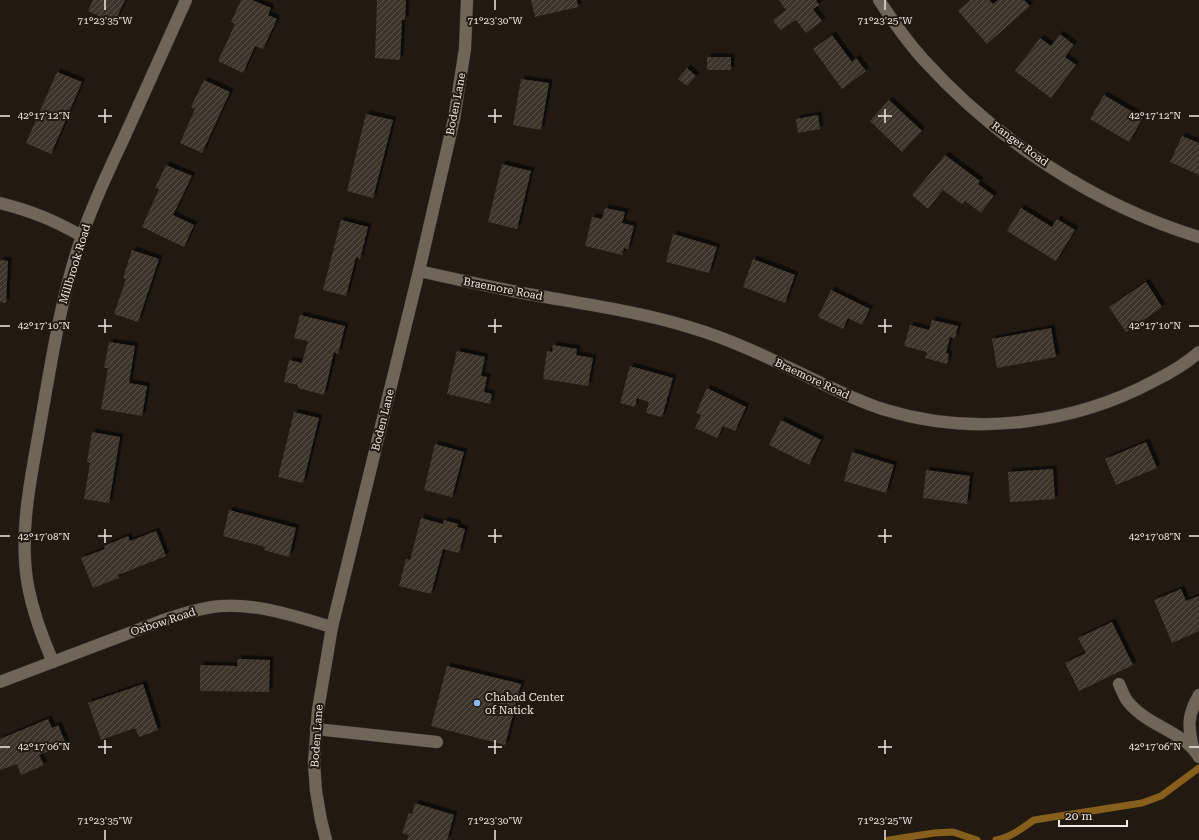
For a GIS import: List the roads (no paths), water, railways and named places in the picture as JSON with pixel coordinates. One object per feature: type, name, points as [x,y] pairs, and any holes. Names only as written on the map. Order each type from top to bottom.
[{"type":"street","name":"Millbrook Road","points":[[53,662],[35,614],[28,585],[25,555],[25,524],[29,488],[55,337],[70,272],[82,236],[96,200],[186,0]]},
{"type":"street","name":"Boden Lane","points":[[326,840],[316,791],[314,763],[316,729],[332,626],[419,272],[444,163],[461,79],[465,49],[467,0]]},
{"type":"street","name":"Ranger Road","points":[[879,0],[922,58],[969,105],[1012,140],[1044,163],[1103,197],[1160,223],[1199,237]]},
{"type":"street","points":[[0,203],[25,209],[52,220],[82,236]]},
{"type":"street","name":"Braemore Road","points":[[419,272],[517,292],[660,318],[723,338],[855,399],[874,406],[920,419],[951,423],[1016,422],[1051,417],[1082,410],[1113,400],[1141,388],[1171,372],[1199,352]]},
{"type":"street","name":"Oxbow Road","points":[[0,682],[174,616],[213,607],[237,606],[259,608],[332,626]]},
{"type":"street","points":[[1119,684],[1128,703],[1140,714],[1153,723],[1176,734],[1196,753]]},
{"type":"street","points":[[1196,753],[1189,728],[1191,712],[1199,695]]},
{"type":"street","points":[[316,729],[437,742]]},
{"type":"waterway","points":[[996,840],[1011,835],[1034,820],[1142,803],[1161,796],[1199,768]]},
{"type":"waterway","points":[[889,840],[934,833],[953,832],[977,840]]},
{"type":"place","name":"Chabad Center of Natick","points":[[477,703]]}]
